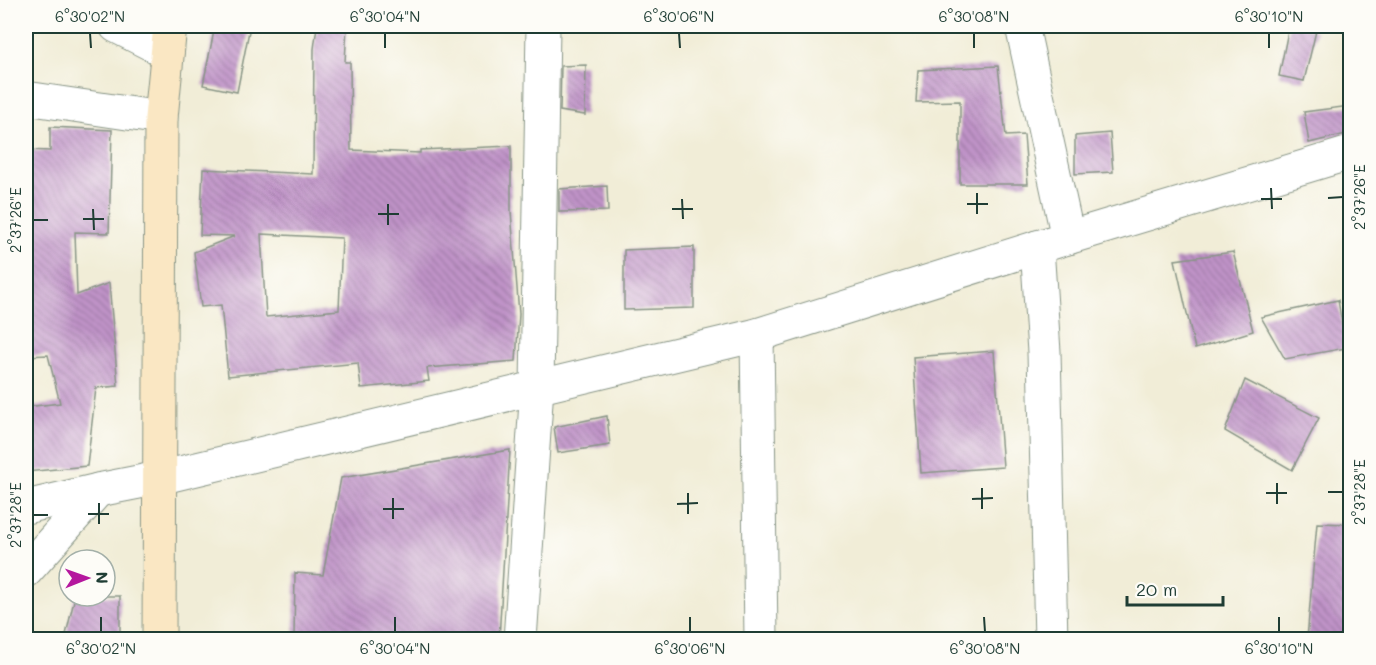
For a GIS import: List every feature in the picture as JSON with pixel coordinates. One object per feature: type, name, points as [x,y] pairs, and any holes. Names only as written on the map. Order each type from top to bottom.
[{"type":"main road","points":[[159,639],[161,118],[168,39]]},
{"type":"street","points":[[116,26],[168,39]]},
{"type":"street","points":[[520,639],[537,387],[543,26]]},
{"type":"street","points":[[1022,26],[1068,238]]},
{"type":"street","points":[[26,98],[161,118]]},
{"type":"street","points":[[26,507],[159,478],[756,334],[1350,153]]},
{"type":"street","points":[[1036,248],[1044,352],[1051,639]]},
{"type":"street","points":[[756,334],[761,639]]},
{"type":"street","points":[[26,571],[98,490]]},
{"type":"building","points":[[215,26],[250,26],[237,92],[203,85]]},
{"type":"building","points":[[317,26],[347,26],[345,62],[350,62],[351,150],[420,153],[420,150],[511,146],[511,211],[519,314],[516,361],[427,368],[429,381],[361,388],[358,363],[228,376],[221,305],[201,307],[194,252],[235,236],[200,235],[203,169],[313,174],[314,49]],"holes":[[[261,234],[342,238],[339,310],[266,317]]]},
{"type":"building","points":[[1289,26],[1316,31],[1304,81],[1279,76]]},
{"type":"building","points":[[586,65],[585,115],[560,111],[561,66]]},
{"type":"building","points":[[998,66],[1006,136],[1024,135],[1028,184],[960,184],[960,101],[916,102],[918,70]]},
{"type":"building","points":[[1350,106],[1350,133],[1309,143],[1304,112]]},
{"type":"building","points":[[50,127],[112,130],[109,233],[75,232],[77,295],[109,283],[118,386],[96,388],[87,466],[26,472],[26,407],[60,403],[48,355],[26,356],[26,150],[50,151]]},
{"type":"building","points":[[1110,133],[1113,172],[1075,174],[1075,136]]},
{"type":"building","points":[[607,186],[608,211],[559,212],[559,189]]},
{"type":"building","points":[[694,247],[694,308],[624,310],[624,250]]},
{"type":"building","points":[[1233,252],[1253,331],[1195,349],[1175,260]]},
{"type":"building","points":[[1338,300],[1346,348],[1285,359],[1261,317]]},
{"type":"building","points":[[994,351],[1003,467],[921,473],[913,357]]},
{"type":"building","points":[[1245,380],[1319,418],[1292,470],[1225,431]]},
{"type":"building","points":[[607,416],[610,445],[558,453],[554,427]]},
{"type":"building","points":[[510,450],[499,639],[294,639],[295,573],[323,575],[341,478]]},
{"type":"building","points":[[1317,523],[1350,524],[1350,639],[1307,639]]},
{"type":"building","points":[[117,596],[120,596],[120,639],[65,639],[72,608],[117,608]]}]
